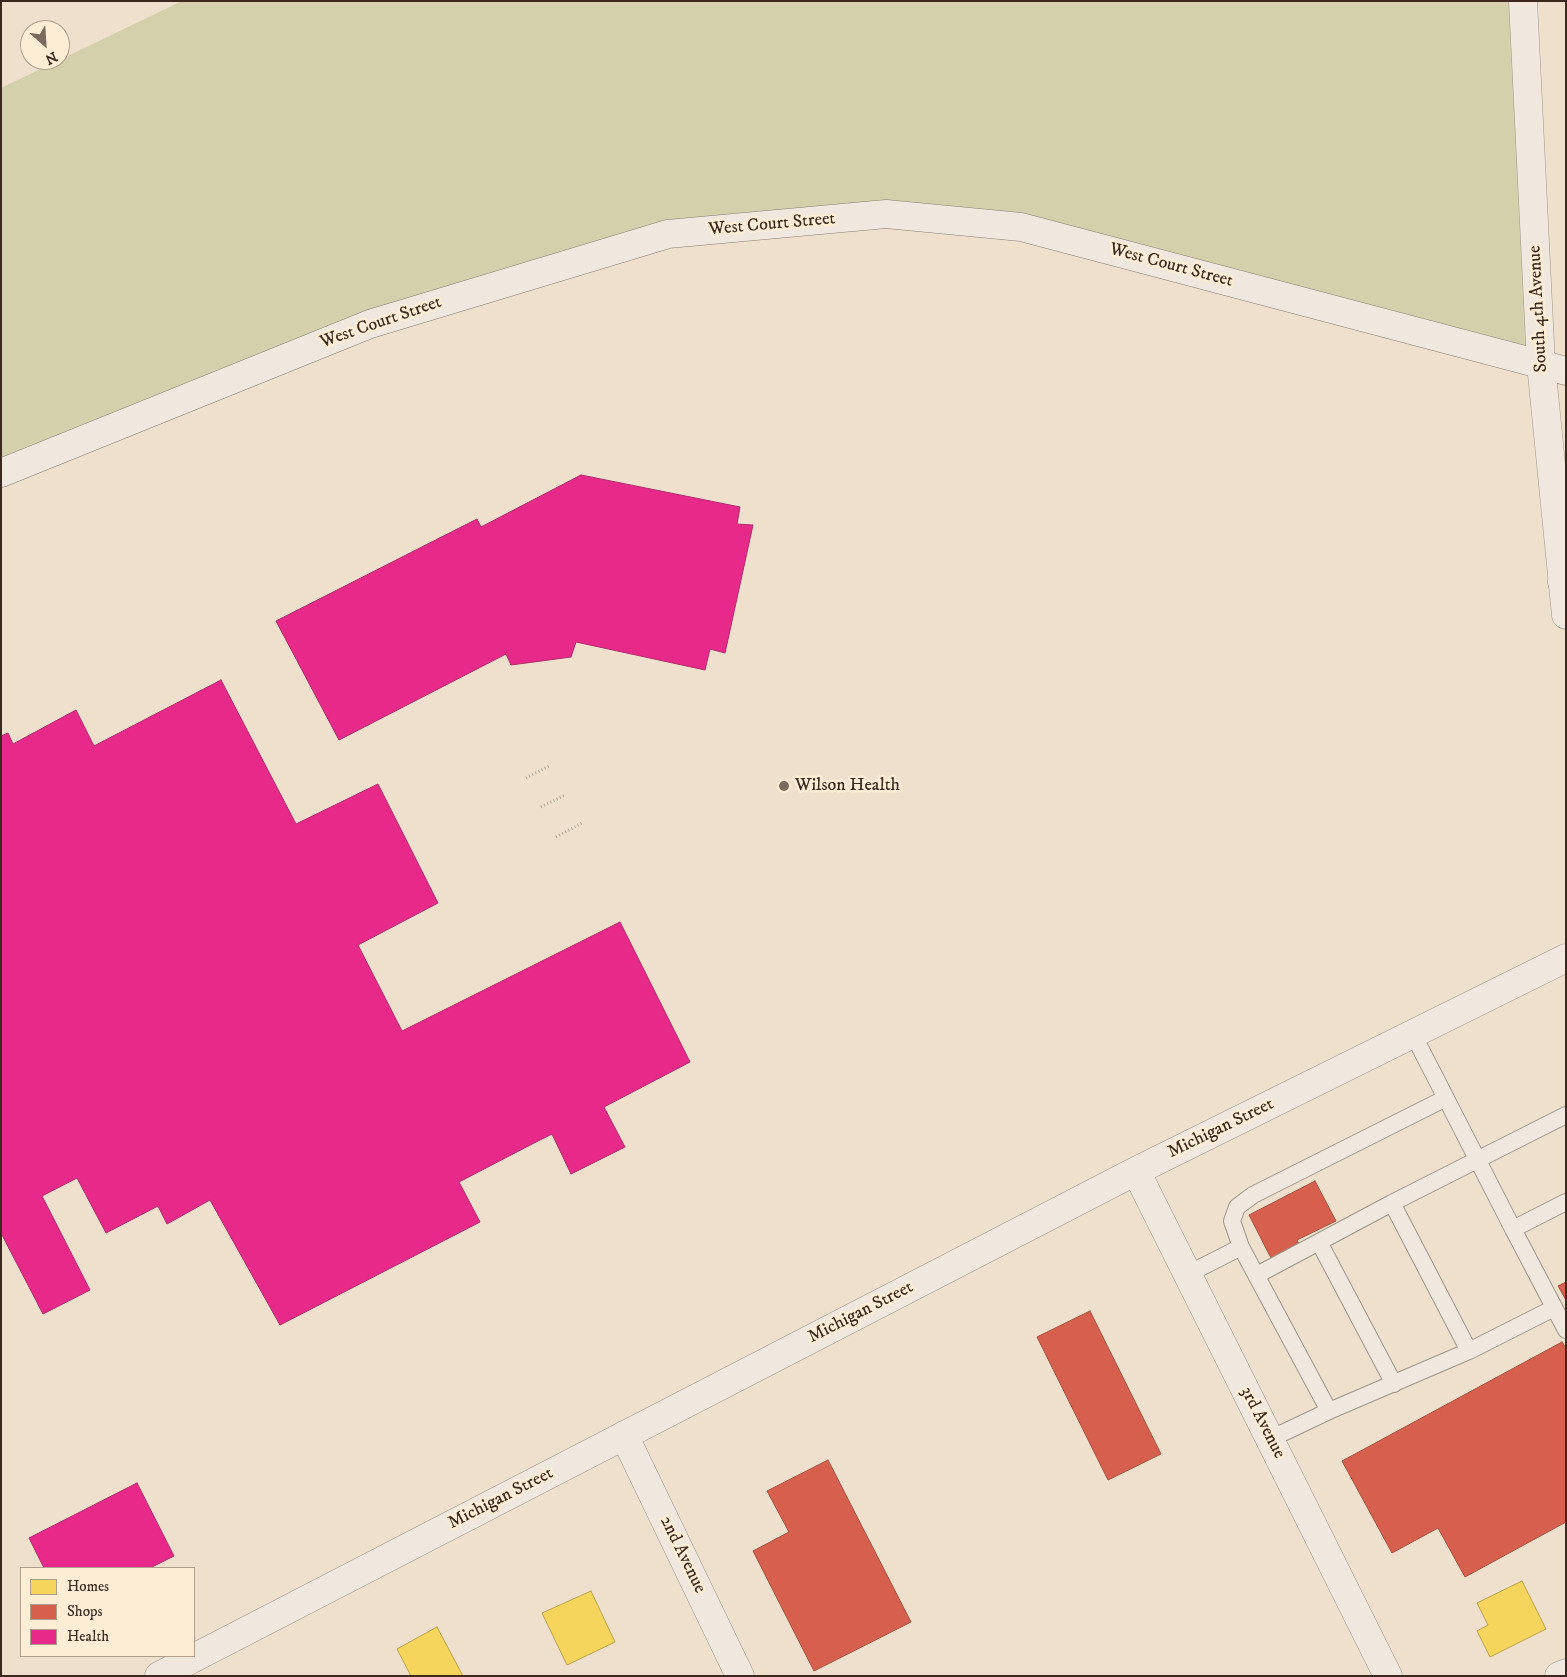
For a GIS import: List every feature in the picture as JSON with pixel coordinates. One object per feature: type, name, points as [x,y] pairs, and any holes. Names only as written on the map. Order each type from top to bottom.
[{"type":"street","name":"South 4th Avenue","points":[[1523,1],[1553,367],[1566,615]]},
{"type":"street","name":"West Court Street","points":[[1,473],[370,324],[668,234],[886,214],[1021,226],[1553,367]]},
{"type":"street","name":"Michigan Street","points":[[159,1676],[1136,1170],[1566,958]]},
{"type":"street","name":"3rd Avenue","points":[[1136,1170],[1388,1676]]},
{"type":"street","name":"2nd Avenue","points":[[624,1435],[740,1676]]},
{"type":"street","points":[[1559,1676],[1566,1673]]},
{"type":"lane","points":[[1413,1034],[1566,1330]]},
{"type":"lane","points":[[1328,1411],[1241,1247],[1232,1221],[1237,1207],[1253,1195],[1446,1098]]},
{"type":"lane","points":[[1256,1275],[1477,1159],[1566,1115]]},
{"type":"lane","points":[[1513,1229],[1566,1202]]},
{"type":"lane","points":[[1392,1203],[1469,1351]]},
{"type":"lane","points":[[1319,1242],[1394,1384]]},
{"type":"lane","points":[[1188,1274],[1241,1247]]},
{"type":"lane","points":[[1270,1439],[1328,1411],[1469,1351],[1554,1308]]},
{"type":"path","points":[[526,778],[550,766]]},
{"type":"path","points":[[541,807],[565,795]]},
{"type":"path","points":[[556,837],[582,823]]},
{"type":"shaded area","points":[[182,1],[1523,1],[1541,364],[1021,227],[885,214],[668,234],[370,324],[1,473],[1,88],[38,70],[70,70],[70,55]]},
{"type":"building: Homes","points":[[1522,1581],[1546,1629],[1490,1657],[1477,1631],[1488,1625],[1477,1603]]},
{"type":"building: Homes","points":[[591,1591],[615,1642],[567,1665],[542,1613]]},
{"type":"building: Homes","points":[[437,1627],[463,1676],[411,1676],[397,1649]]},
{"type":"building: Shops","points":[[1315,1181],[1336,1221],[1297,1240],[1301,1248],[1273,1262],[1249,1215]]},
{"type":"building: Shops","points":[[1566,1282],[1566,1300],[1558,1286]]},
{"type":"building: Shops","points":[[1090,1311],[1161,1454],[1108,1480],[1037,1337]]},
{"type":"building: Shops","points":[[1562,1342],[1566,1348],[1566,1522],[1465,1577],[1438,1528],[1392,1553],[1342,1461]]},
{"type":"building: Shops","points":[[828,1460],[911,1622],[814,1671],[753,1551],[789,1532],[767,1491]]},
{"type":"building: Health","points":[[581,475],[740,507],[737,524],[753,525],[725,653],[710,649],[705,670],[576,642],[571,657],[511,665],[506,654],[339,740],[276,621],[477,519],[481,527]]},
{"type":"building: Health","points":[[221,680],[296,824],[378,784],[438,903],[358,945],[402,1031],[620,922],[690,1062],[604,1107],[625,1147],[571,1174],[552,1134],[536,1142],[459,1182],[480,1222],[280,1325],[210,1200],[167,1224],[158,1206],[106,1233],[77,1178],[42,1196],[90,1290],[43,1314],[1,1233],[1,736],[8,733],[13,744],[76,710],[94,746]]},
{"type":"building: Health","points":[[137,1483],[174,1556],[152,1567],[44,1567],[29,1538]]},
{"type":"place","name":"Wilson Health","points":[[784,786]]}]
